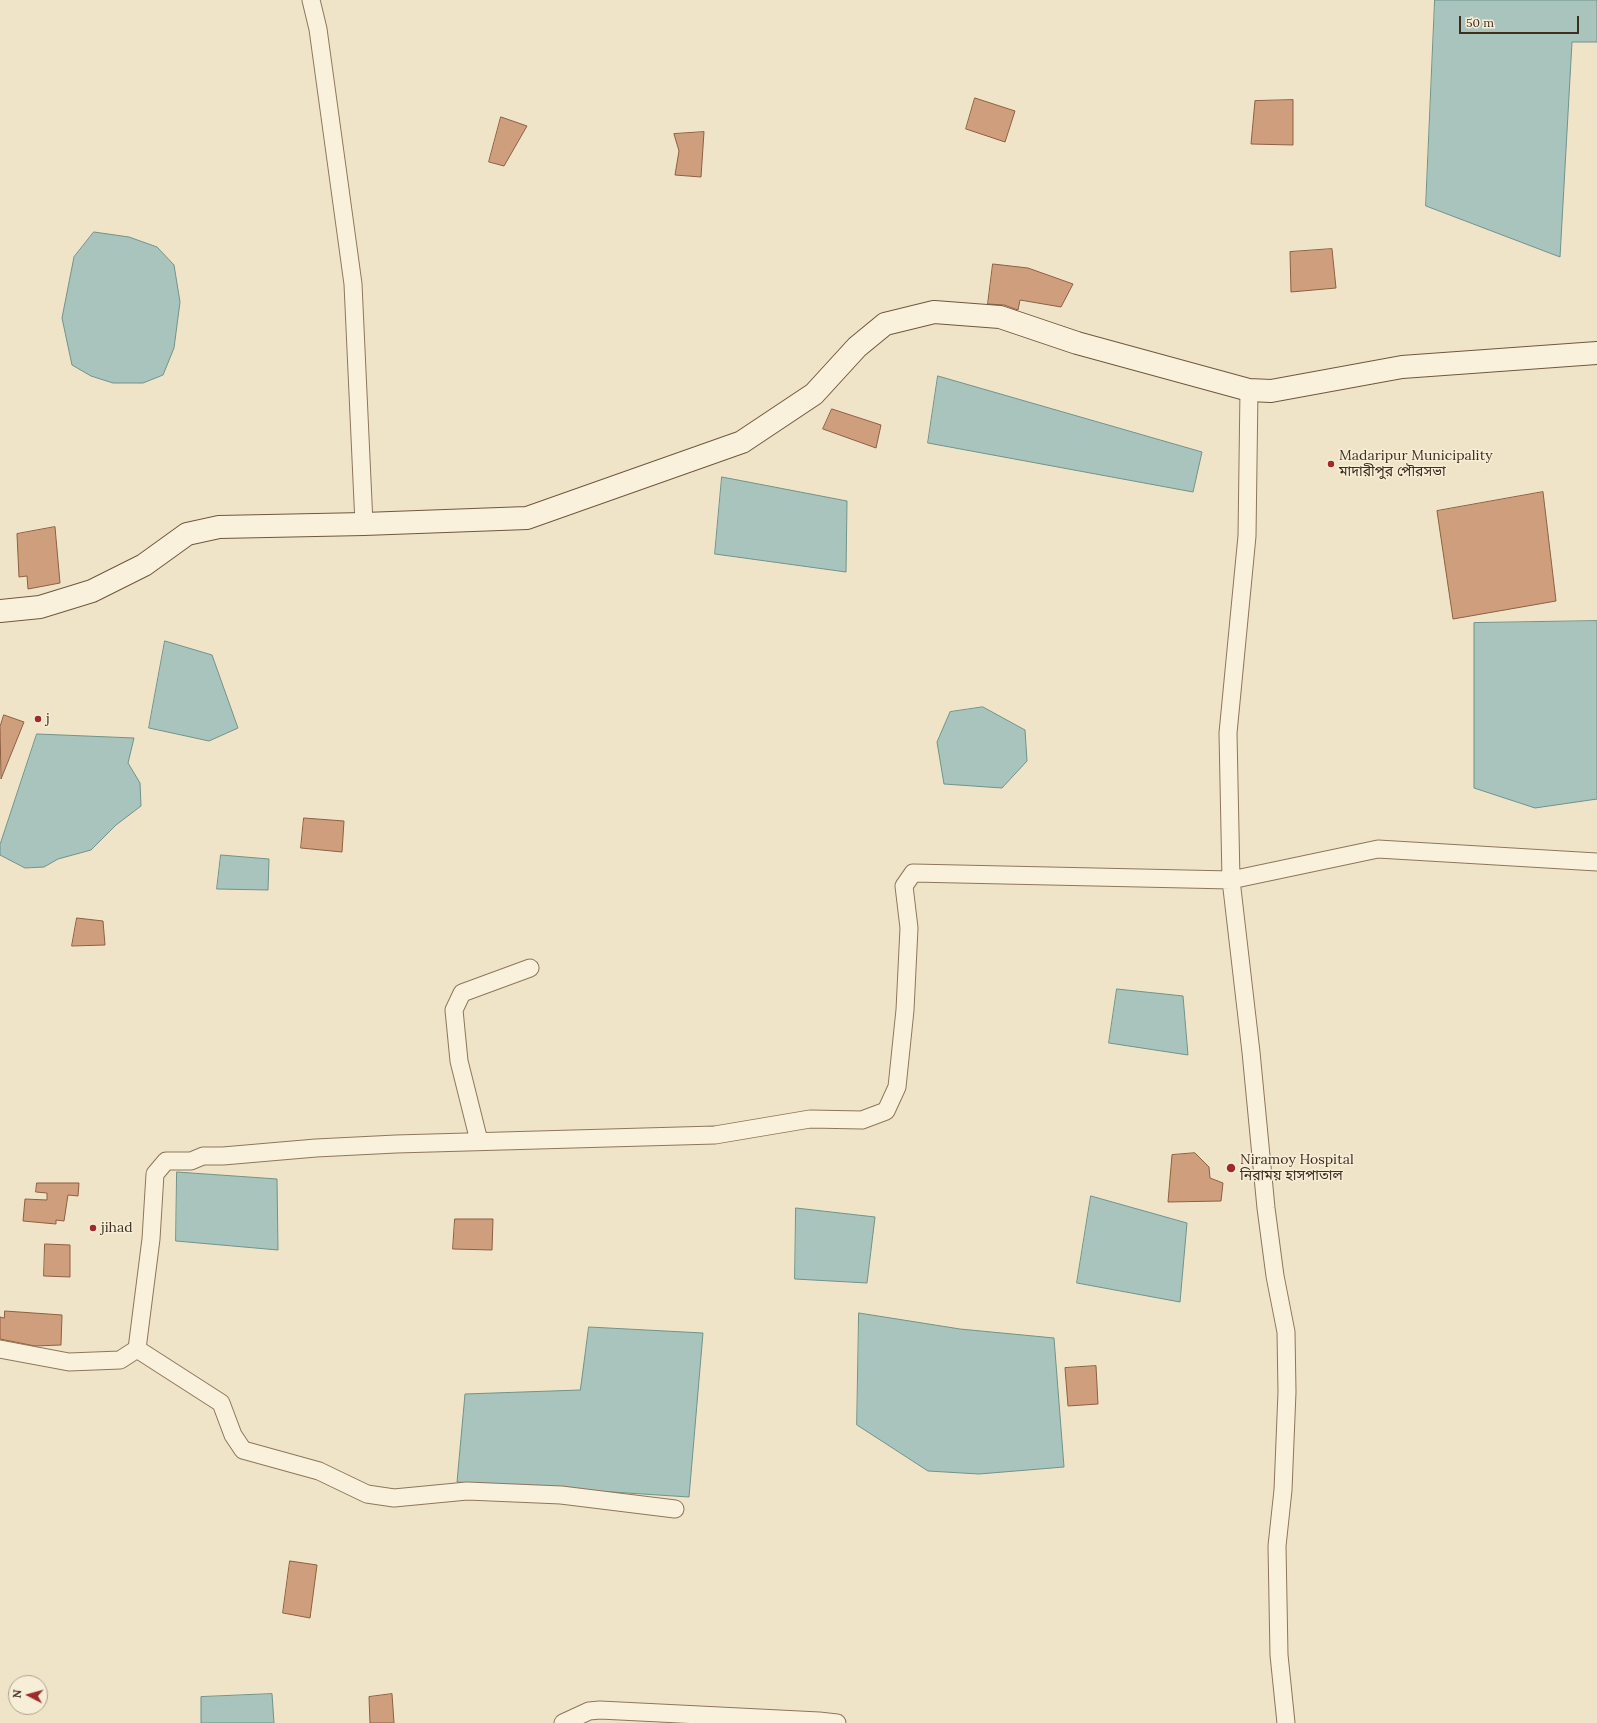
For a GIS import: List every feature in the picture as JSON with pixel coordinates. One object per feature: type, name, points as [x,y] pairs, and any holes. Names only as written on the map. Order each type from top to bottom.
[{"type":"street","points":[[311,0],[318,29],[353,284],[364,524]]},
{"type":"street","points":[[0,611],[40,607],[92,591],[144,564],[187,534],[219,527],[364,524],[527,518],[742,442],[814,394],[857,347],[885,324],[934,312],[1000,317],[1077,343],[1249,390],[1271,391],[1402,368],[1597,353]]},
{"type":"street","points":[[1249,390],[1247,536],[1228,732],[1231,880],[1251,1052],[1266,1208],[1275,1276],[1286,1332],[1287,1392],[1283,1490],[1277,1546],[1279,1655],[1286,1723]]},
{"type":"street","points":[[0,1349],[69,1362],[120,1360],[137,1349],[151,1238],[155,1174],[166,1161],[191,1160],[203,1156],[223,1156],[316,1148],[479,1141],[715,1135],[810,1119],[862,1120],[886,1111],[897,1087],[905,1010],[909,928],[904,886],[912,873],[1231,880],[1378,850],[1597,862]]},
{"type":"street","points":[[479,1141],[459,1061],[454,1010],[462,993],[530,968]]},
{"type":"street","points":[[137,1349],[221,1403],[233,1434],[243,1450],[318,1471],[366,1494],[394,1498],[467,1491],[561,1495],[675,1509]]},
{"type":"street","points":[[563,1723],[589,1711],[600,1710],[837,1723]]},
{"type":"water","points":[[1435,0],[1597,0],[1597,42],[1572,42],[1560,257],[1426,206]]},
{"type":"water","points":[[94,232],[129,237],[157,247],[174,265],[180,302],[174,348],[163,375],[143,383],[113,383],[91,376],[72,365],[62,318],[74,257]]},
{"type":"water","points":[[938,376],[1202,452],[1193,492],[928,443]]},
{"type":"water","points":[[722,477],[847,501],[846,572],[715,554]]},
{"type":"water","points":[[1597,621],[1597,799],[1535,808],[1474,788],[1474,623]]},
{"type":"water","points":[[165,641],[212,655],[238,728],[209,741],[149,728]]},
{"type":"water","points":[[983,707],[1025,730],[1027,761],[1002,788],[944,784],[937,742],[950,712]]},
{"type":"water","points":[[37,734],[134,738],[128,763],[140,783],[141,806],[116,825],[91,850],[58,859],[44,867],[25,868],[0,855],[0,845]]},
{"type":"water","points":[[221,855],[269,859],[268,890],[217,889]]},
{"type":"water","points":[[1117,989],[1183,996],[1188,1055],[1109,1043]]},
{"type":"water","points":[[177,1172],[277,1179],[278,1250],[176,1241]]},
{"type":"water","points":[[1091,1196],[1187,1223],[1180,1302],[1077,1283]]},
{"type":"water","points":[[796,1208],[875,1217],[867,1283],[795,1279]]},
{"type":"water","points":[[859,1313],[960,1329],[1054,1338],[1064,1467],[979,1474],[928,1471],[857,1425]]},
{"type":"water","points":[[589,1327],[703,1333],[689,1497],[457,1482],[465,1394],[580,1390]]},
{"type":"water","points":[[272,1694],[274,1723],[201,1723],[201,1697]]},
{"type":"building","points":[[975,98],[1015,111],[1005,142],[966,129]]},
{"type":"building","points":[[1293,100],[1293,145],[1251,144],[1255,101]]},
{"type":"building","points":[[501,117],[527,126],[504,166],[489,162]]},
{"type":"building","points":[[704,132],[701,177],[675,175],[679,151],[674,134]]},
{"type":"building","points":[[1332,249],[1336,288],[1291,292],[1290,252]]},
{"type":"building","points":[[993,264],[1028,268],[1073,284],[1061,307],[1020,300],[1018,310],[1004,305],[988,304]]},
{"type":"building","points":[[832,409],[881,425],[876,448],[823,429]]},
{"type":"building","points":[[1543,492],[1556,601],[1453,619],[1437,511]]},
{"type":"building","points":[[55,527],[60,583],[28,589],[27,576],[19,577],[17,534]]},
{"type":"building","points":[[4,715],[24,722],[1,779],[0,727]]},
{"type":"building","points":[[304,818],[344,821],[342,852],[301,848]]},
{"type":"building","points":[[77,918],[103,921],[105,945],[72,946]]},
{"type":"building","points":[[1195,1153],[1209,1167],[1210,1178],[1223,1183],[1221,1201],[1168,1202],[1172,1155]]},
{"type":"building","points":[[37,1183],[79,1183],[78,1196],[68,1195],[64,1221],[56,1220],[56,1224],[23,1221],[25,1199],[47,1200],[47,1193],[36,1192]]},
{"type":"building","points":[[455,1219],[493,1219],[492,1250],[453,1249]]},
{"type":"building","points":[[45,1244],[70,1245],[70,1277],[44,1276]]},
{"type":"building","points":[[5,1311],[62,1315],[61,1345],[35,1346],[0,1339],[0,1317],[4,1318]]},
{"type":"building","points":[[1096,1366],[1098,1404],[1068,1406],[1065,1368]]},
{"type":"building","points":[[290,1561],[317,1565],[310,1618],[283,1613]]},
{"type":"building","points":[[392,1694],[394,1723],[370,1723],[369,1697]]},
{"type":"place","name":"Madaripur Municipality মাদারীপুর পৌরসভা","points":[[1331,464]]},
{"type":"place","name":"j","points":[[38,719]]},
{"type":"place","name":"Niramoy Hospital নিরাময় হাসপাতাল","points":[[1231,1168]]},
{"type":"place","name":"jihad","points":[[93,1228]]}]
